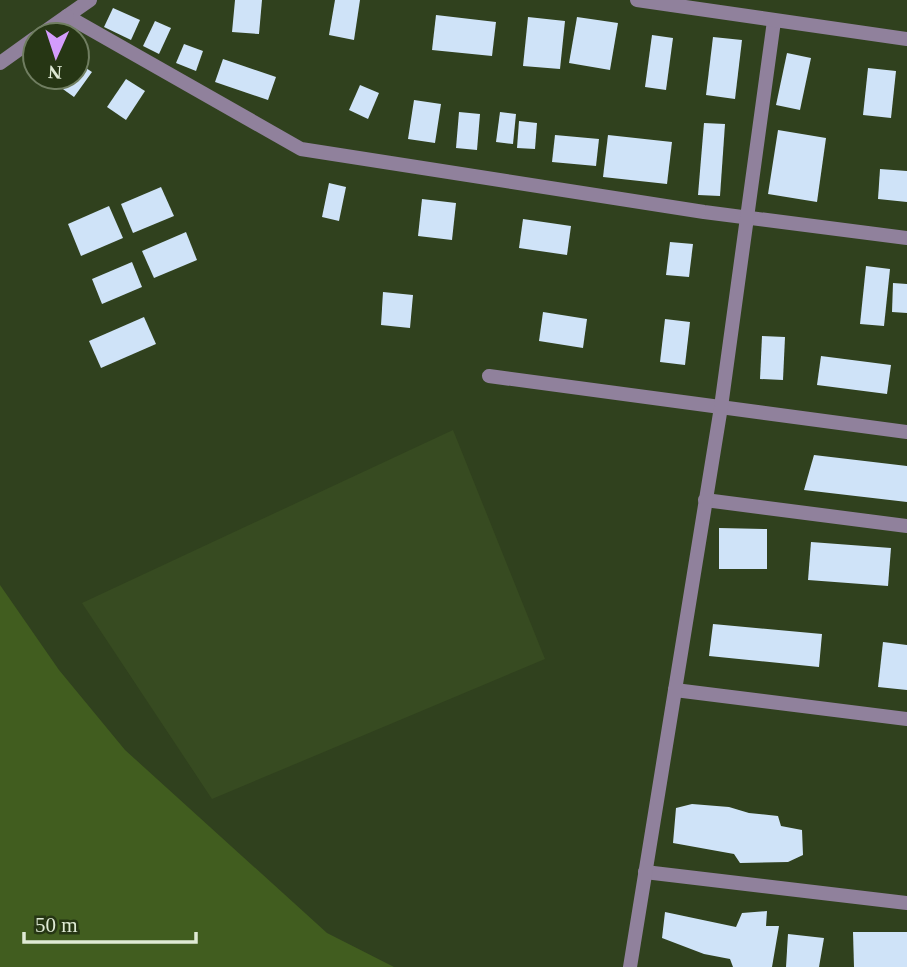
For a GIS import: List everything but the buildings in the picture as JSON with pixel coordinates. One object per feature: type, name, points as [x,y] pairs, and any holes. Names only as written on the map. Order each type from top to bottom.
[{"type":"street","points":[[60,21],[90,0]]},
{"type":"street","points":[[638,0],[907,39]]},
{"type":"street","points":[[67,16],[301,149],[748,217],[907,238]]},
{"type":"street","points":[[630,967],[721,407],[774,21]]},
{"type":"street","points":[[0,63],[21,48]]},
{"type":"street","points":[[489,376],[907,432]]},
{"type":"street","points":[[705,500],[907,526]]},
{"type":"street","points":[[675,690],[907,719]]},
{"type":"street","points":[[645,872],[907,903]]},
{"type":"shaded area","points":[[453,430],[545,659],[212,799],[82,603]]},
{"type":"shaded area","points":[[0,585],[59,670],[125,750],[327,933],[394,967],[0,967]]}]
